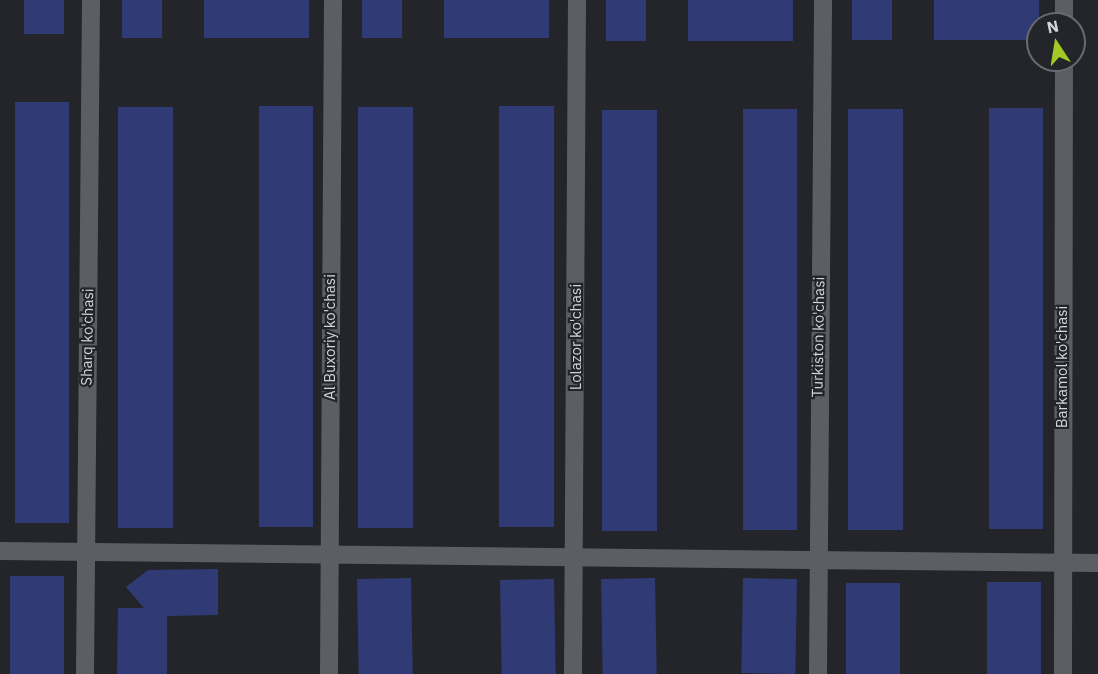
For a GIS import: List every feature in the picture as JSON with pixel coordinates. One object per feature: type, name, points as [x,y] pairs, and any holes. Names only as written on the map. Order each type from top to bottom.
[{"type":"street","name":"Sharq ko'chasi","points":[[85,674],[91,0]]},
{"type":"street","name":"Al Buxoriy ko'chasi","points":[[329,674],[333,0]]},
{"type":"street","name":"Lolazor ko'chasi","points":[[573,674],[577,0]]},
{"type":"street","name":"Turkiston ko'chasi","points":[[818,674],[815,560],[822,0]]},
{"type":"street","name":"Barkamol ko'chasi","points":[[1063,674],[1061,562],[1064,72]]},
{"type":"street","points":[[0,551],[1098,563]]},
{"type":"building","points":[[24,0],[64,0],[64,34],[24,34]]},
{"type":"building","points":[[122,0],[162,0],[162,38],[122,38]]},
{"type":"building","points":[[204,0],[309,0],[309,38],[204,38]]},
{"type":"building","points":[[362,0],[402,0],[402,38],[362,38]]},
{"type":"building","points":[[444,0],[549,0],[549,38],[444,38]]},
{"type":"building","points":[[606,0],[646,0],[646,41],[606,41]]},
{"type":"building","points":[[688,0],[793,0],[793,41],[688,41]]},
{"type":"building","points":[[852,0],[892,0],[892,40],[852,40]]},
{"type":"building","points":[[934,0],[1039,0],[1039,12],[1026,12],[1026,40],[934,40]]},
{"type":"building","points":[[15,102],[69,102],[69,523],[15,523]]},
{"type":"building","points":[[259,106],[313,106],[313,527],[259,527]]},
{"type":"building","points":[[499,106],[554,106],[554,527],[499,527]]},
{"type":"building","points":[[118,107],[173,107],[173,528],[118,528]]},
{"type":"building","points":[[358,107],[413,107],[413,528],[358,528]]},
{"type":"building","points":[[989,108],[1043,108],[1043,529],[989,529]]},
{"type":"building","points":[[743,109],[797,109],[797,530],[743,530]]},
{"type":"building","points":[[848,109],[903,109],[903,530],[848,530]]},
{"type":"building","points":[[602,110],[657,110],[657,531],[602,531]]},
{"type":"building","points":[[218,569],[218,615],[167,616],[167,674],[117,674],[118,608],[144,608],[126,587],[148,570]]},
{"type":"building","points":[[10,576],[64,576],[64,674],[10,674]]},
{"type":"building","points":[[411,578],[413,674],[359,674],[357,579]]},
{"type":"building","points":[[655,578],[657,674],[603,674],[601,579]]},
{"type":"building","points":[[743,578],[797,579],[795,674],[741,673]]},
{"type":"building","points":[[554,579],[556,674],[502,674],[500,580]]},
{"type":"building","points":[[987,582],[1041,582],[1041,674],[987,674]]},
{"type":"building","points":[[846,583],[900,583],[900,674],[846,674]]}]
